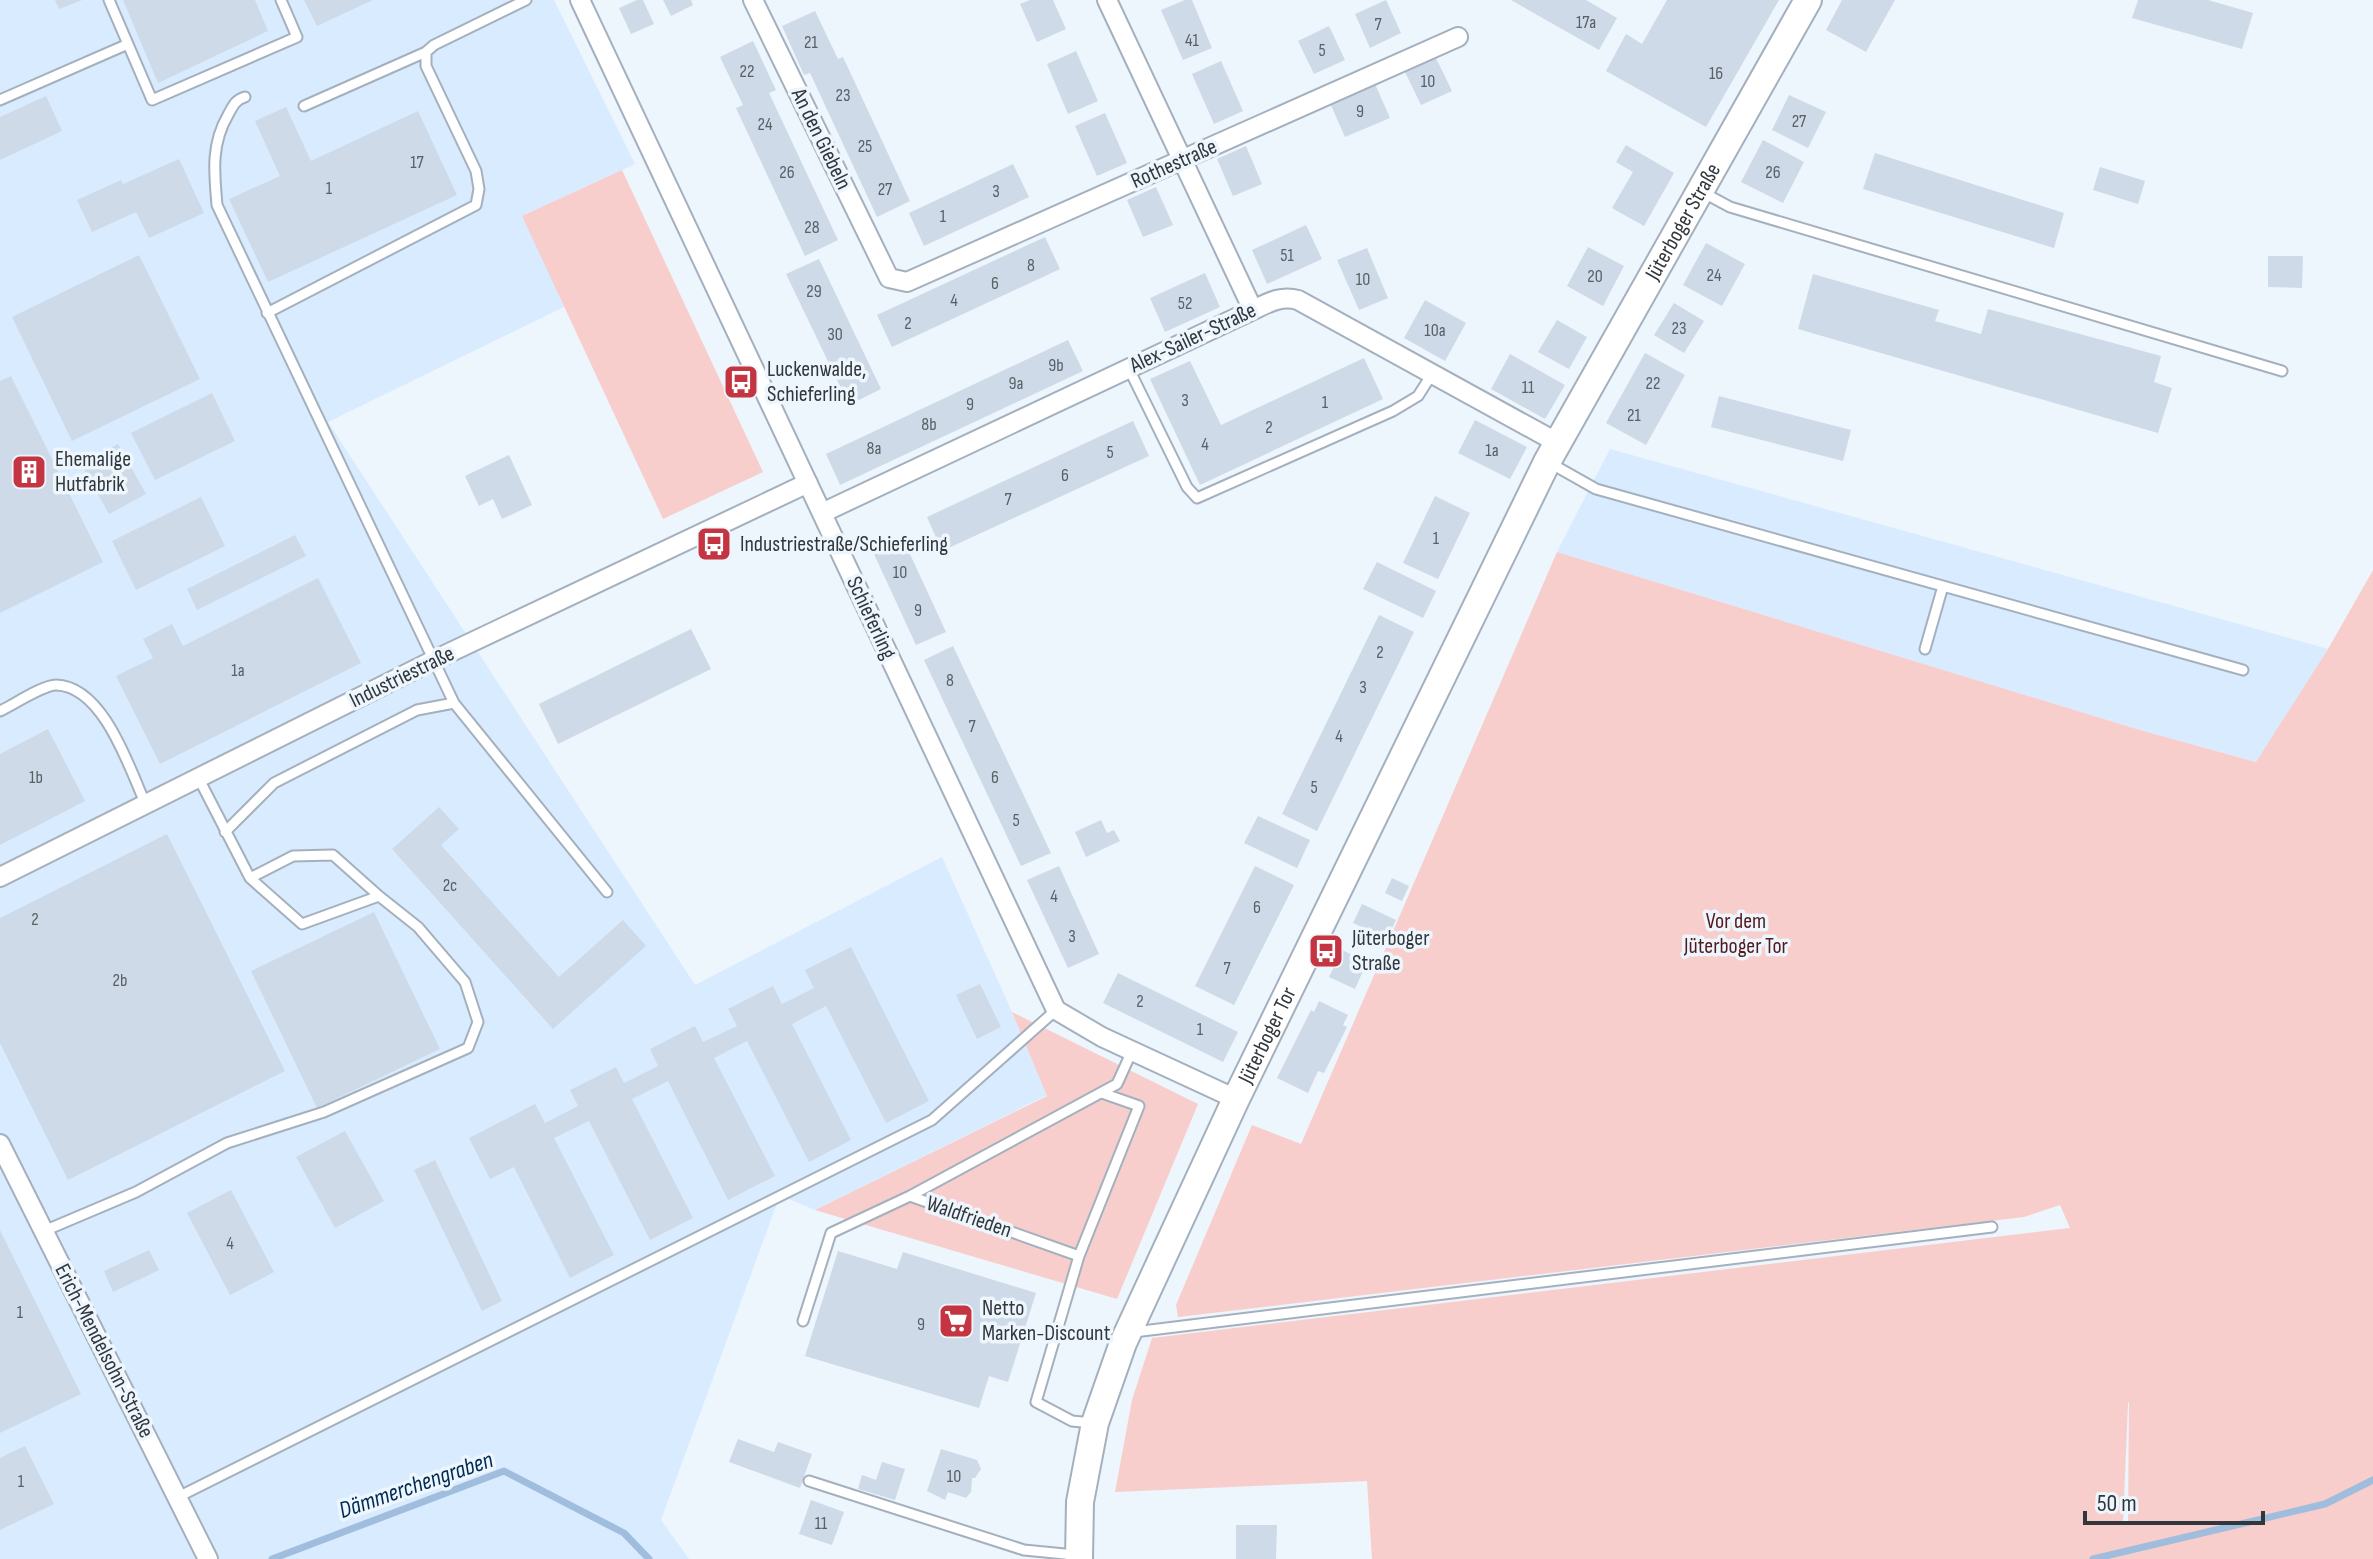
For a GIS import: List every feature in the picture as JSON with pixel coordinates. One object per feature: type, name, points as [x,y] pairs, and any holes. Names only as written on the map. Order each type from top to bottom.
[{"type":"main road","name":"Jüterboger Straße","points":[[1552,452],[1808,0]]},
{"type":"main road","name":"Jüterboger Tor","points":[[1078,1557],[1080,1502],[1095,1423],[1127,1332],[1236,1099],[1552,452]]},
{"type":"street","name":"An den Giebeln","points":[[753,0],[889,278]]},
{"type":"street","points":[[1107,0],[1253,310]]},
{"type":"street","name":"Schieferling","points":[[585,2],[1056,1010]]},
{"type":"street","name":"Rothestraße","points":[[889,278],[907,282],[1458,37]]},
{"type":"street","name":"Alex-Sailer-Straße","points":[[822,513],[1277,298],[1298,300],[1432,374],[1552,452]]},
{"type":"street","name":"Industriestraße","points":[[0,877],[432,661],[808,483]]},
{"type":"street","points":[[1056,1010],[1102,1037],[1236,1099]]},
{"type":"street","name":"Erich-Mendelsohn-Straße","points":[[0,1144],[208,1559]]},
{"type":"lane","points":[[109,0],[152,100],[297,37],[281,0]]},
{"type":"lane","points":[[304,106],[426,52],[434,45],[526,0]]},
{"type":"lane","points":[[0,100],[128,44]]},
{"type":"lane","points":[[267,313],[476,205],[479,189],[476,171],[426,66],[426,52]]},
{"type":"lane","points":[[245,97],[236,100],[220,129],[213,161],[217,205],[454,703],[607,892]]},
{"type":"lane","points":[[1701,191],[1730,207],[2282,371]]},
{"type":"lane","points":[[1129,369],[1187,487],[1197,498],[1393,411],[1418,396],[1432,374]]},
{"type":"lane","points":[[1552,452],[1596,489],[2243,670]]},
{"type":"lane","points":[[1925,649],[1943,586]]},
{"type":"lane","points":[[0,711],[52,685],[83,696],[101,713],[115,737],[146,805]]},
{"type":"lane","points":[[225,832],[274,783],[417,710],[454,703]]},
{"type":"lane","points":[[199,779],[250,878],[302,924],[379,896]]},
{"type":"lane","points":[[44,1231],[136,1192],[227,1143],[324,1112],[468,1048],[478,1022],[465,982],[418,927],[333,855],[293,856],[250,878]]},
{"type":"lane","points":[[178,1497],[932,1120],[1056,1010]]},
{"type":"lane","name":"Waldfrieden","points":[[910,1196],[1117,1084],[1132,1051]]},
{"type":"lane","points":[[1095,1423],[1072,1421],[1036,1402],[1079,1256],[1139,1106],[1102,1093]]},
{"type":"lane","points":[[803,1321],[831,1233],[910,1196]]},
{"type":"lane","name":"Waldfrieden","points":[[910,1196],[1079,1256]]},
{"type":"lane","points":[[1127,1332],[1167,1330],[1992,1227]]},
{"type":"lane","points":[[809,1481],[1024,1550],[1078,1557]]},
{"type":"shaded area","points":[[0,0],[554,0],[635,164],[522,216],[527,219],[564,307],[328,422],[695,985],[942,857],[1012,1012],[1047,1095],[815,1210],[780,1195],[661,1520],[689,1559],[0,1559]]},
{"type":"shaded area","points":[[1610,449],[2328,649],[2257,762],[2140,730],[1557,552]]},
{"type":"green space","points":[[622,170],[763,472],[663,519],[522,216]]},
{"type":"green space","name":"Vor dem Jüterboger Tor","points":[[1557,552],[2140,730],[2256,762],[2328,649],[2373,570],[2373,1559],[1372,1559],[1367,1481],[1115,1492],[1132,1400],[1152,1338],[2070,1228],[2060,1205],[2024,1217],[1178,1317],[1176,1305],[1252,1125],[1301,1144]],"holes":[[[2129,1402],[2128,1522],[2123,1524]]]},
{"type":"green space","points":[[1012,1012],[1198,1104],[1117,1299],[815,1210],[1047,1096]]},
{"type":"building","points":[[55,0],[82,0],[59,9]]},
{"type":"building","points":[[123,0],[255,0],[268,31],[158,83]]},
{"type":"building","points":[[304,0],[373,0],[317,26]]},
{"type":"building","points":[[643,0],[654,24],[631,34],[619,8]]},
{"type":"building","points":[[663,0],[691,0],[693,5],[671,16]]},
{"type":"building","points":[[1030,0],[1053,0],[1066,29],[1037,42],[1020,4]]},
{"type":"building","points":[[1192,0],[1212,48],[1183,60],[1161,10]]},
{"type":"building","points":[[1386,0],[1401,33],[1370,48],[1355,14]]},
{"type":"building","points":[[1511,0],[1586,0],[1617,18],[1599,50]]},
{"type":"building","points":[[1667,0],[1779,0],[1706,127],[1606,71],[1626,34],[1642,44]]},
{"type":"building","points":[[1842,0],[1895,0],[1866,52],[1826,30]]},
{"type":"building","points":[[2138,0],[2208,0],[2253,13],[2242,49],[2132,18]]},
{"type":"building","points":[[815,11],[838,59],[843,57],[910,201],[877,217],[810,73],[804,75],[782,26]]},
{"type":"building","points":[[1329,26],[1345,60],[1314,74],[1298,41]]},
{"type":"building","points":[[753,41],[776,90],[769,93],[838,240],[805,256],[736,108],[743,105],[720,57]]},
{"type":"building","points":[[1076,51],[1098,101],[1068,114],[1047,64]]},
{"type":"building","points":[[1436,58],[1452,91],[1421,105],[1405,72]]},
{"type":"building","points":[[1221,61],[1243,111],[1214,124],[1192,74]]},
{"type":"building","points":[[1375,84],[1390,118],[1345,137],[1330,103]]},
{"type":"building","points":[[1789,95],[1826,112],[1808,148],[1772,130]]},
{"type":"building","points":[[46,96],[62,131],[0,160],[0,117]]},
{"type":"building","points":[[286,107],[311,161],[418,111],[457,195],[268,282],[229,199],[280,176],[255,121]]},
{"type":"building","points":[[1105,113],[1127,163],[1097,176],[1075,126]]},
{"type":"building","points":[[1763,140],[1804,162],[1783,203],[1741,182]]},
{"type":"building","points":[[1626,145],[1674,173],[1644,226],[1612,208],[1633,172],[1616,162]]},
{"type":"building","points":[[1246,146],[1262,184],[1233,196],[1217,159]]},
{"type":"building","points":[[1875,153],[2064,213],[2054,248],[1863,189]]},
{"type":"building","points":[[179,159],[204,213],[149,238],[136,212],[92,232],[77,200]]},
{"type":"building","points":[[1013,164],[1029,197],[924,246],[909,213]]},
{"type":"building","points":[[2100,167],[2145,181],[2138,204],[2093,190]]},
{"type":"building","points":[[1156,187],[1173,225],[1143,237],[1127,200]]},
{"type":"building","points":[[1306,225],[1322,259],[1267,284],[1252,250]]},
{"type":"building","points":[[1045,237],[1060,269],[892,347],[877,315]]},
{"type":"building","points":[[1706,243],[1745,264],[1722,306],[1683,285]]},
{"type":"building","points":[[1588,247],[1624,266],[1603,306],[1567,286]]},
{"type":"building","points":[[1367,248],[1388,298],[1359,310],[1337,260]]},
{"type":"building","points":[[139,255],[200,379],[72,441],[12,317]]},
{"type":"building","points":[[2268,256],[2303,256],[2302,288],[2268,287]]},
{"type":"building","points":[[819,259],[881,389],[849,405],[786,274]]},
{"type":"building","points":[[1205,273],[1220,307],[1165,332],[1150,298]]},
{"type":"building","points":[[1813,274],[1939,310],[1935,321],[1981,334],[1988,309],[2161,356],[2154,382],[2172,388],[2158,433],[1798,329]]},
{"type":"building","points":[[1425,300],[1466,323],[1445,361],[1404,338]]},
{"type":"building","points":[[1674,303],[1704,321],[1684,353],[1654,335]]},
{"type":"building","points":[[1557,320],[1587,337],[1569,369],[1538,352]]},
{"type":"building","points":[[1068,340],[1083,371],[840,485],[826,454]]},
{"type":"building","points":[[1645,353],[1685,375],[1646,445],[1606,423]]},
{"type":"building","points":[[1510,354],[1565,385],[1545,419],[1491,389]]},
{"type":"building","points":[[1364,358],[1383,399],[1200,485],[1150,379],[1190,361],[1221,425]]},
{"type":"building","name":"Ehemalige Hutfabrik","points":[[11,376],[103,562],[0,613],[0,381]]},
{"type":"building","points":[[212,393],[235,441],[155,480],[131,433]]},
{"type":"building","points":[[1719,396],[1851,430],[1843,461],[1711,427]]},
{"type":"building","points":[[1475,420],[1527,447],[1510,479],[1458,453]]},
{"type":"building","points":[[1133,421],[1149,456],[942,551],[927,517]]},
{"type":"building","points":[[118,444],[146,494],[109,514],[81,464]]},
{"type":"building","points":[[509,455],[532,505],[502,519],[493,499],[479,506],[465,476]]},
{"type":"building","points":[[1435,496],[1470,513],[1438,579],[1403,563]]},
{"type":"building","points":[[201,497],[225,546],[136,590],[112,541]]},
{"type":"building","points":[[295,535],[306,556],[197,610],[187,589]]},
{"type":"building","points":[[903,539],[946,632],[916,645],[873,552]]},
{"type":"building","points":[[1377,562],[1436,591],[1423,618],[1363,589]]},
{"type":"building","points":[[318,578],[361,663],[160,764],[116,676],[153,658],[143,639],[172,624],[183,646]]},
{"type":"building","points":[[1379,615],[1414,632],[1317,831],[1282,814]]},
{"type":"building","points":[[691,629],[711,669],[558,744],[539,704]]},
{"type":"building","points":[[953,646],[1051,853],[1021,866],[924,660]]},
{"type":"building","points":[[48,729],[85,801],[0,845],[0,754]]},
{"type":"building","points":[[439,807],[459,829],[441,845],[559,977],[623,920],[646,946],[553,1029],[392,849]]},
{"type":"building","points":[[1258,816],[1310,840],[1297,868],[1244,843]]},
{"type":"building","points":[[1101,820],[1107,833],[1114,830],[1120,841],[1086,857],[1075,832]]},
{"type":"building","points":[[167,834],[285,1071],[68,1180],[0,1043],[0,918]]},
{"type":"building","points":[[1059,866],[1099,954],[1068,968],[1027,880]]},
{"type":"building","points":[[1255,866],[1294,885],[1234,1005],[1195,986]]},
{"type":"building","points":[[1392,878],[1409,886],[1402,901],[1385,893]]},
{"type":"building","points":[[1362,904],[1396,920],[1387,939],[1353,923]]},
{"type":"building","points":[[374,912],[440,1049],[317,1108],[251,971]]},
{"type":"building","points":[[851,947],[929,1101],[886,1123],[826,1006],[792,1024],[851,1140],[809,1162],[747,1041],[714,1058],[775,1176],[728,1200],[668,1081],[632,1099],[693,1218],[650,1240],[589,1121],[554,1138],[614,1255],[570,1278],[514,1167],[490,1179],[469,1138],[535,1104],[545,1123],[578,1106],[570,1090],[616,1067],[624,1083],[658,1066],[650,1049],[695,1026],[703,1042],[737,1026],[728,1009],[773,986],[782,1004],[814,988],[805,970]]},
{"type":"building","points":[[1342,950],[1367,962],[1355,989],[1329,977]]},
{"type":"building","points":[[1118,973],[1238,1032],[1223,1062],[1103,1003]]},
{"type":"building","points":[[980,984],[1001,1027],[977,1039],[956,995]]},
{"type":"building","points":[[1319,1001],[1348,1015],[1343,1025],[1347,1027],[1324,1073],[1318,1071],[1308,1093],[1277,1078],[1311,1010],[1314,1012]]},
{"type":"building","points":[[345,1131],[384,1201],[335,1228],[296,1157]]},
{"type":"building","points":[[435,1160],[502,1301],[482,1311],[414,1170]]},
{"type":"building","points":[[231,1190],[274,1272],[230,1295],[187,1213]]},
{"type":"building","points":[[0,1230],[81,1394],[0,1433]]},
{"type":"building","points":[[149,1250],[159,1270],[113,1292],[104,1271]]},
{"type":"building","points":[[838,1251],[897,1269],[903,1252],[1036,1293],[1008,1382],[989,1376],[979,1408],[805,1356]]},
{"type":"building","points":[[738,1439],[774,1452],[778,1442],[812,1454],[800,1488],[729,1462]]},
{"type":"building","points":[[25,1446],[54,1504],[0,1530],[0,1458]]},
{"type":"building","points":[[941,1449],[977,1460],[981,1469],[972,1478],[971,1492],[966,1498],[948,1492],[945,1500],[927,1491]]},
{"type":"building","points":[[882,1462],[905,1469],[895,1500],[858,1489],[862,1475],[876,1480]]},
{"type":"building","points":[[811,1500],[844,1512],[832,1545],[799,1534]]},
{"type":"building","points":[[1236,1525],[1277,1525],[1276,1559],[1236,1559]]},
{"type":"waterway","name":"Dämmerchengraben","points":[[272,1559],[504,1471],[624,1533],[649,1559]]},
{"type":"waterway","name":"Dämmerchengraben","points":[[2093,1559],[2325,1504],[2373,1480]]},
{"type":"place","name":"Luckenwalde, Schieferling","points":[[741,382]]},
{"type":"place","name":"Ehemalige Hutfabrik","points":[[29,472]]},
{"type":"place","name":"Industriestraße/Schieferling","points":[[714,544]]},
{"type":"place","name":"Jüterboger Straße","points":[[1326,951]]},
{"type":"place","name":"Netto Marken-Discount","points":[[956,1321]]}]
